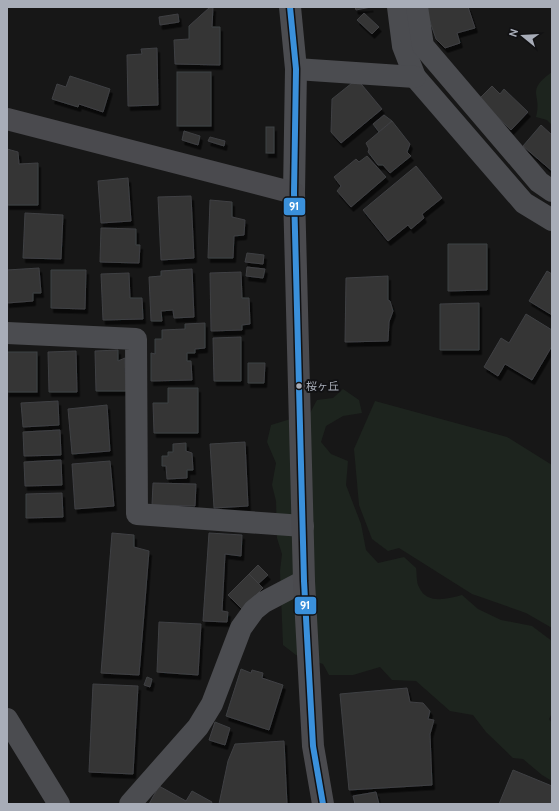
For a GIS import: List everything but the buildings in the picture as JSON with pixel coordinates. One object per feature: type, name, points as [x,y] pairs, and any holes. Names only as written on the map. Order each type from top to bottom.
[{"type":"street","points":[[290,7],[296,69],[294,193],[304,581],[313,746],[323,804]]},
{"type":"street","points":[[398,7],[403,46],[414,77],[524,203],[552,220]]},
{"type":"street","points":[[417,7],[423,46],[539,182],[552,191]]},
{"type":"street","points":[[296,69],[414,77]]},
{"type":"street","points":[[7,119],[294,193]]},
{"type":"street","points":[[7,333],[136,338],[137,514],[303,526]]},
{"type":"street","points":[[130,804],[198,727],[212,704],[241,628],[254,610],[264,602],[304,581]]},
{"type":"street","points":[[7,719],[59,804]]},
{"type":"shaded area","points":[[552,72],[552,125],[547,120],[536,117],[538,103],[536,89],[539,84]]},
{"type":"shaded area","points":[[343,389],[359,400],[362,413],[343,416],[326,426],[321,442],[331,454],[348,461],[346,485],[361,524],[366,550],[378,563],[404,557],[416,568],[418,585],[427,596],[444,599],[462,595],[478,609],[501,620],[532,626],[552,641],[552,713],[549,719],[552,723],[552,781],[542,775],[523,759],[513,758],[486,732],[473,715],[450,711],[416,681],[392,680],[380,667],[353,675],[329,675],[323,664],[296,655],[283,645],[280,571],[282,554],[277,538],[276,501],[272,485],[276,463],[267,442],[271,425],[310,413],[317,400],[333,398]]},
{"type":"shaded area","points":[[375,401],[507,437],[552,465],[552,628],[526,613],[472,594],[399,548],[388,551],[372,539],[359,505],[354,449]]},
{"type":"transit line","name":"91","points":[[290,7],[296,69],[294,193],[304,581],[313,746],[323,804]]},
{"type":"place","name":"桜ヶ丘","points":[[299,386]]}]
